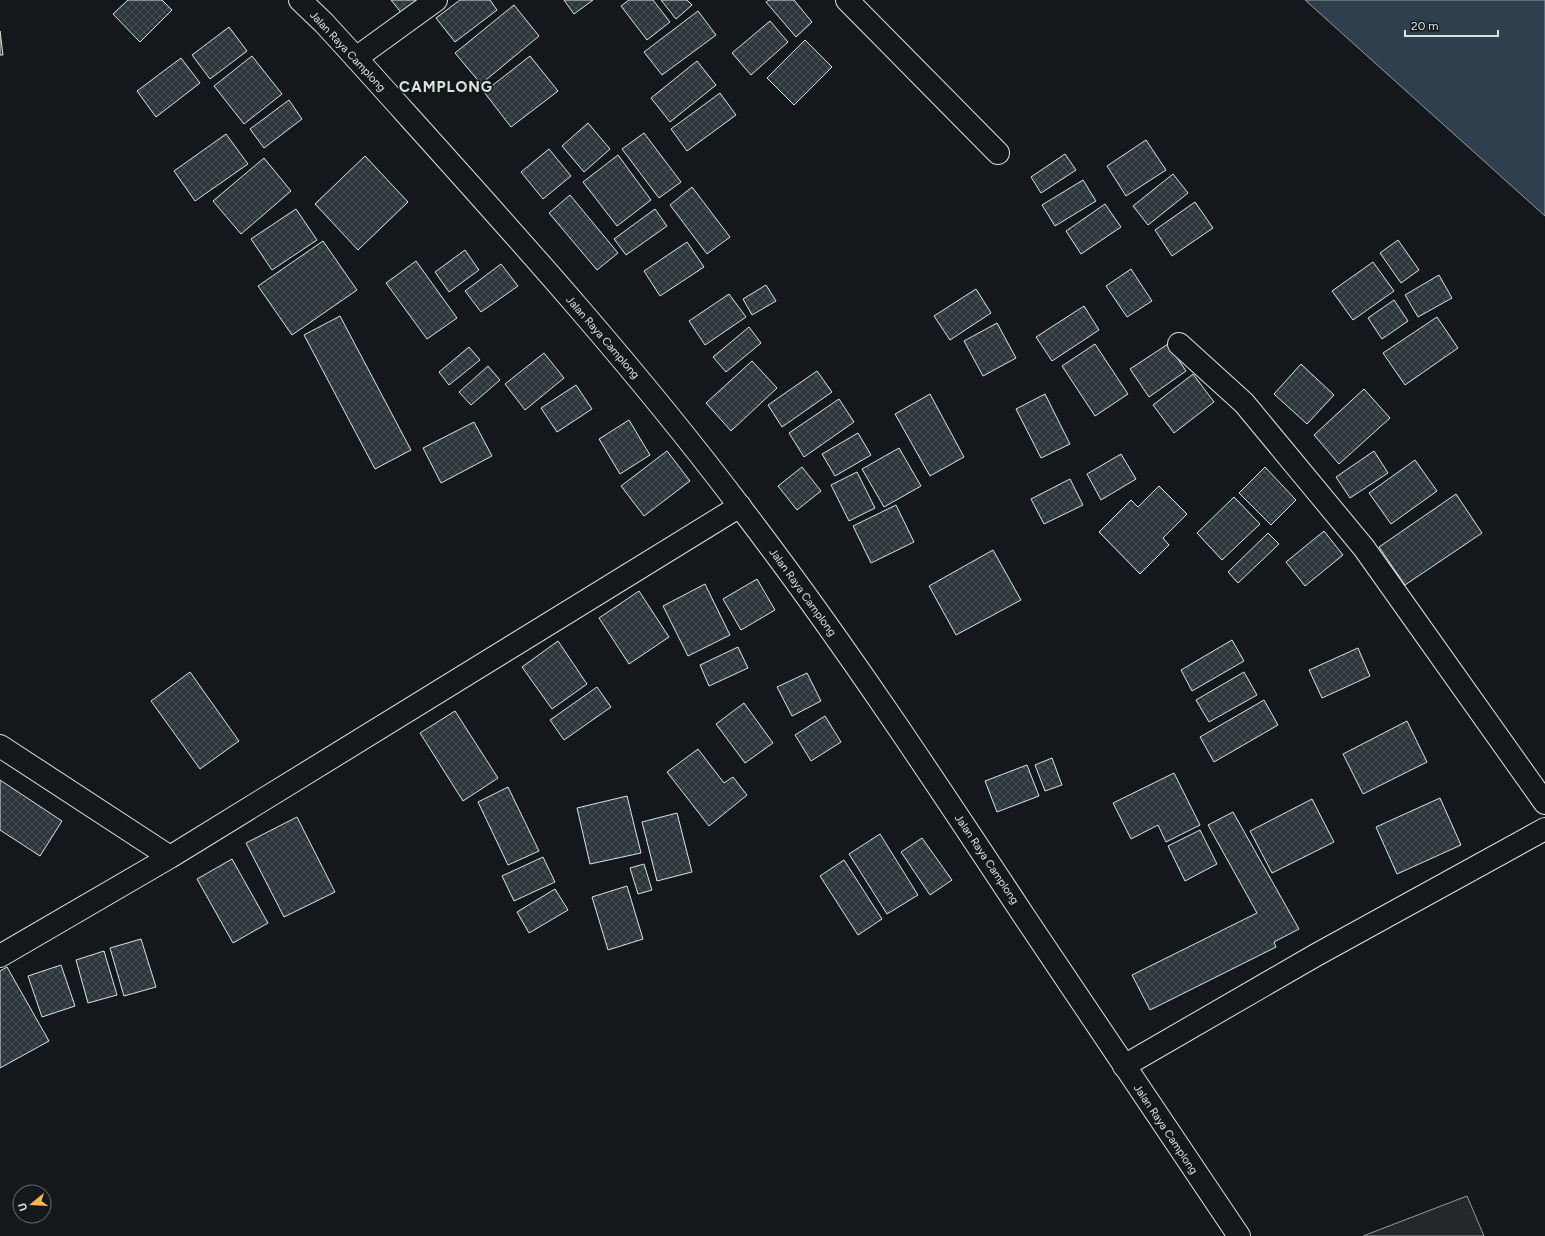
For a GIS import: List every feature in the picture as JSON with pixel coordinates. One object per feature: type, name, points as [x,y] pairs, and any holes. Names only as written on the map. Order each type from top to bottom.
[{"type":"main road","name":"Jalan Raya Camplong","points":[[300,0],[324,23],[356,58],[625,361],[740,506],[814,606],[905,736],[1239,1236]]},
{"type":"main road","points":[[356,58],[436,0]]},
{"type":"main road","points":[[847,0],[998,153]]},
{"type":"main road","points":[[1179,344],[1244,403],[1364,548],[1545,803]]},
{"type":"main road","points":[[0,956],[170,857],[740,506]]},
{"type":"main road","points":[[0,746],[170,857]]},
{"type":"main road","points":[[1124,1066],[1316,954],[1545,829]]},
{"type":"shaded area","points":[[1467,1196],[1484,1236],[1363,1236]]},
{"type":"water","points":[[1305,0],[1545,0],[1545,216]]},
{"type":"building","points":[[128,0],[162,0],[172,10],[140,42],[113,14]]},
{"type":"building","points":[[391,0],[423,0],[403,15]]},
{"type":"building","points":[[460,0],[490,0],[497,10],[455,42],[436,18]]},
{"type":"building","points":[[564,0],[593,0],[574,14]]},
{"type":"building","points":[[629,0],[653,0],[670,22],[647,40],[621,6]]},
{"type":"building","points":[[661,0],[687,0],[692,5],[676,19]]},
{"type":"building","points":[[769,0],[794,0],[812,22],[796,37],[766,2]]},
{"type":"building","points":[[514,5],[539,36],[481,84],[455,53]]},
{"type":"building","points":[[698,11],[716,35],[662,75],[644,52]]},
{"type":"building","points":[[770,21],[788,42],[751,75],[732,53]]},
{"type":"building","points":[[229,27],[247,51],[210,79],[192,55]]},
{"type":"building","points":[[0,31],[3,55],[0,55]]},
{"type":"building","points":[[805,40],[832,67],[794,105],[767,78]]},
{"type":"building","points":[[252,56],[282,94],[244,124],[214,86]]},
{"type":"building","points":[[530,56],[558,91],[511,127],[484,92]]},
{"type":"building","points":[[181,58],[200,83],[156,117],[137,91]]},
{"type":"building","points":[[697,61],[716,85],[670,122],[651,98]]},
{"type":"building","points":[[720,93],[736,115],[687,151],[671,129]]},
{"type":"building","points":[[289,100],[302,119],[264,148],[250,129]]},
{"type":"building","points":[[588,123],[610,149],[584,172],[562,146]]},
{"type":"building","points":[[644,133],[681,182],[659,198],[622,149]]},
{"type":"building","points":[[226,134],[248,164],[195,201],[174,171]]},
{"type":"building","points":[[1146,140],[1166,170],[1126,196],[1107,166]]},
{"type":"building","points":[[549,149],[571,176],[543,199],[521,172]]},
{"type":"building","points":[[1065,154],[1076,170],[1041,193],[1031,177]]},
{"type":"building","points":[[618,155],[651,200],[617,226],[583,182]]},
{"type":"building","points":[[365,156],[408,202],[358,250],[315,204]]},
{"type":"building","points":[[264,158],[291,191],[241,234],[213,201]]},
{"type":"building","points":[[1173,174],[1188,193],[1148,225],[1133,206]]},
{"type":"building","points":[[1083,180],[1096,201],[1055,226],[1042,205]]},
{"type":"building","points":[[692,187],[730,237],[707,254],[670,205]]},
{"type":"building","points":[[570,195],[618,253],[597,270],[549,213]]},
{"type":"building","points":[[1195,202],[1213,228],[1172,256],[1155,230]]},
{"type":"building","points":[[1105,204],[1121,227],[1081,254],[1066,231]]},
{"type":"building","points":[[296,209],[317,240],[272,270],[251,239]]},
{"type":"building","points":[[655,209],[667,226],[626,255],[614,239]]},
{"type":"building","points":[[1398,240],[1419,270],[1401,283],[1380,253]]},
{"type":"building","points":[[323,241],[357,290],[292,335],[258,286]]},
{"type":"building","points":[[687,242],[704,267],[660,296],[644,271]]},
{"type":"building","points":[[465,250],[479,270],[449,292],[435,272]]},
{"type":"building","points":[[416,261],[457,318],[427,339],[386,283]]},
{"type":"building","points":[[1373,262],[1394,291],[1353,320],[1332,291]]},
{"type":"building","points":[[501,264],[518,286],[481,312],[465,291]]},
{"type":"building","points":[[1131,269],[1152,301],[1127,317],[1106,286]]},
{"type":"building","points":[[1439,275],[1452,298],[1418,317],[1405,295]]},
{"type":"building","points":[[766,285],[776,301],[752,315],[743,299]]},
{"type":"building","points":[[976,289],[991,313],[950,340],[934,316]]},
{"type":"building","points":[[729,294],[746,317],[705,345],[689,321]]},
{"type":"building","points":[[1394,300],[1408,321],[1382,339],[1368,318]]},
{"type":"building","points":[[1084,306],[1099,330],[1052,361],[1036,337]]},
{"type":"building","points":[[340,316],[411,450],[375,469],[304,335]]},
{"type":"building","points":[[1437,317],[1458,348],[1405,385],[1383,353]]},
{"type":"building","points":[[997,323],[1016,358],[983,376],[964,341]]},
{"type":"building","points":[[749,327],[761,343],[726,372],[713,357]]},
{"type":"building","points":[[1095,344],[1128,394],[1095,416],[1062,366]]},
{"type":"building","points":[[1168,344],[1186,371],[1149,397],[1130,369]]},
{"type":"building","points":[[469,347],[480,360],[449,385],[439,372]]},
{"type":"building","points":[[544,353],[564,378],[525,410],[505,384]]},
{"type":"building","points":[[752,361],[777,388],[731,431],[706,403]]},
{"type":"building","points":[[1301,364],[1334,395],[1307,424],[1274,394]]},
{"type":"building","points":[[488,366],[500,380],[471,405],[459,392]]},
{"type":"building","points":[[817,371],[832,392],[782,427],[768,405]]},
{"type":"building","points":[[1193,374],[1214,402],[1174,433],[1153,405]]},
{"type":"building","points":[[576,385],[592,409],[557,432],[541,408]]},
{"type":"building","points":[[1364,389],[1390,418],[1339,464],[1314,435]]},
{"type":"building","points":[[930,394],[964,457],[930,476],[895,414]]},
{"type":"building","points":[[1045,394],[1070,444],[1041,458],[1016,409]]},
{"type":"building","points":[[839,399],[854,422],[804,457],[789,433]]},
{"type":"building","points":[[629,420],[650,455],[620,474],[599,439]]},
{"type":"building","points":[[474,422],[492,456],[441,483],[423,448]]},
{"type":"building","points":[[858,433],[871,455],[835,476],[822,454]]},
{"type":"building","points":[[899,448],[921,486],[884,507],[862,469]]},
{"type":"building","points":[[667,451],[690,481],[644,516],[621,486]]},
{"type":"building","points":[[1374,451],[1388,473],[1350,498],[1336,477]]},
{"type":"building","points":[[1121,454],[1136,479],[1101,500],[1087,474]]},
{"type":"building","points":[[1415,460],[1437,491],[1391,524],[1369,493]]},
{"type":"building","points":[[802,467],[821,491],[797,510],[778,486]]},
{"type":"building","points":[[1265,467],[1296,500],[1271,525],[1239,493]]},
{"type":"building","points":[[857,472],[875,508],[849,521],[831,485]]},
{"type":"building","points":[[1070,479],[1083,505],[1044,524],[1031,499]]},
{"type":"building","points":[[1159,486],[1187,514],[1163,538],[1169,545],[1140,574],[1099,532],[1131,500],[1138,507]]},
{"type":"building","points":[[1456,494],[1482,533],[1405,585],[1379,547]]},
{"type":"building","points":[[1234,497],[1260,524],[1222,560],[1197,533]]},
{"type":"building","points":[[896,505],[914,542],[871,563],[853,526]]},
{"type":"building","points":[[1324,531],[1343,555],[1305,586],[1286,562]]},
{"type":"building","points":[[1268,533],[1279,544],[1238,583],[1228,572]]},
{"type":"building","points":[[993,550],[1021,600],[956,635],[929,586]]},
{"type":"building","points":[[757,579],[775,610],[741,630],[723,599]]},
{"type":"building","points":[[705,584],[730,635],[688,656],[663,606]]},
{"type":"building","points":[[639,591],[669,637],[629,664],[599,618]]},
{"type":"building","points":[[1232,640],[1244,661],[1192,691],[1181,670]]},
{"type":"building","points":[[558,641],[587,684],[552,709],[522,667]]},
{"type":"building","points":[[738,647],[748,668],[709,686],[700,665]]},
{"type":"building","points":[[1358,648],[1370,676],[1322,698],[1309,670]]},
{"type":"building","points":[[190,672],[239,741],[200,769],[151,701]]},
{"type":"building","points":[[1244,672],[1257,695],[1209,722],[1196,700]]},
{"type":"building","points":[[807,673],[821,701],[792,716],[777,687]]},
{"type":"building","points":[[597,687],[611,707],[564,740],[550,720]]},
{"type":"building","points":[[1264,700],[1278,725],[1214,762],[1200,737]]},
{"type":"building","points":[[744,703],[773,743],[745,763],[716,724]]},
{"type":"building","points":[[455,711],[498,778],[463,801],[420,733]]},
{"type":"building","points":[[825,716],[841,742],[811,761],[795,735]]},
{"type":"building","points":[[1407,721],[1427,762],[1363,794],[1343,754]]},
{"type":"building","points":[[698,749],[724,783],[733,777],[747,795],[709,826],[667,772]]},
{"type":"building","points":[[1052,758],[1062,785],[1045,791],[1035,765]]},
{"type":"building","points":[[1027,765],[1039,796],[997,812],[985,781]]},
{"type":"building","points":[[1174,773],[1200,825],[1166,842],[1158,825],[1131,839],[1113,803]]},
{"type":"building","points":[[0,780],[62,821],[40,856],[0,830]]},
{"type":"building","points":[[508,787],[539,851],[508,865],[478,802]]},
{"type":"building","points":[[627,796],[641,853],[590,864],[577,808]]},
{"type":"building","points":[[1440,798],[1461,845],[1397,874],[1376,827]]},
{"type":"building","points":[[1312,799],[1334,842],[1272,873],[1250,831]]},
{"type":"building","points":[[1233,812],[1299,929],[1274,942],[1276,947],[1150,1010],[1132,975],[1257,913],[1208,825]]},
{"type":"building","points":[[677,813],[692,872],[657,881],[642,822]]},
{"type":"building","points":[[297,817],[335,892],[284,917],[246,843]]},
{"type":"building","points":[[1200,830],[1217,864],[1185,881],[1168,846]]},
{"type":"building","points":[[880,834],[918,895],[887,914],[849,854]]},
{"type":"building","points":[[922,838],[952,880],[930,895],[901,852]]},
{"type":"building","points":[[543,857],[555,882],[514,901],[502,876]]},
{"type":"building","points":[[232,859],[268,923],[233,943],[197,879]]},
{"type":"building","points":[[844,860],[882,919],[858,935],[820,876]]},
{"type":"building","points":[[644,864],[652,890],[638,894],[630,868]]},
{"type":"building","points":[[627,886],[643,939],[608,950],[592,897]]},
{"type":"building","points":[[555,889],[568,910],[529,933],[517,912]]},
{"type":"building","points":[[141,939],[156,987],[124,996],[110,948]]},
{"type":"building","points":[[104,951],[117,995],[88,1003],[76,960]]},
{"type":"building","points":[[61,965],[75,1006],[42,1017],[28,976]]},
{"type":"building","points":[[7,967],[49,1041],[0,1068],[0,971]]},
{"type":"district","name":"CAMPLONG","points":[[446,87]]}]
